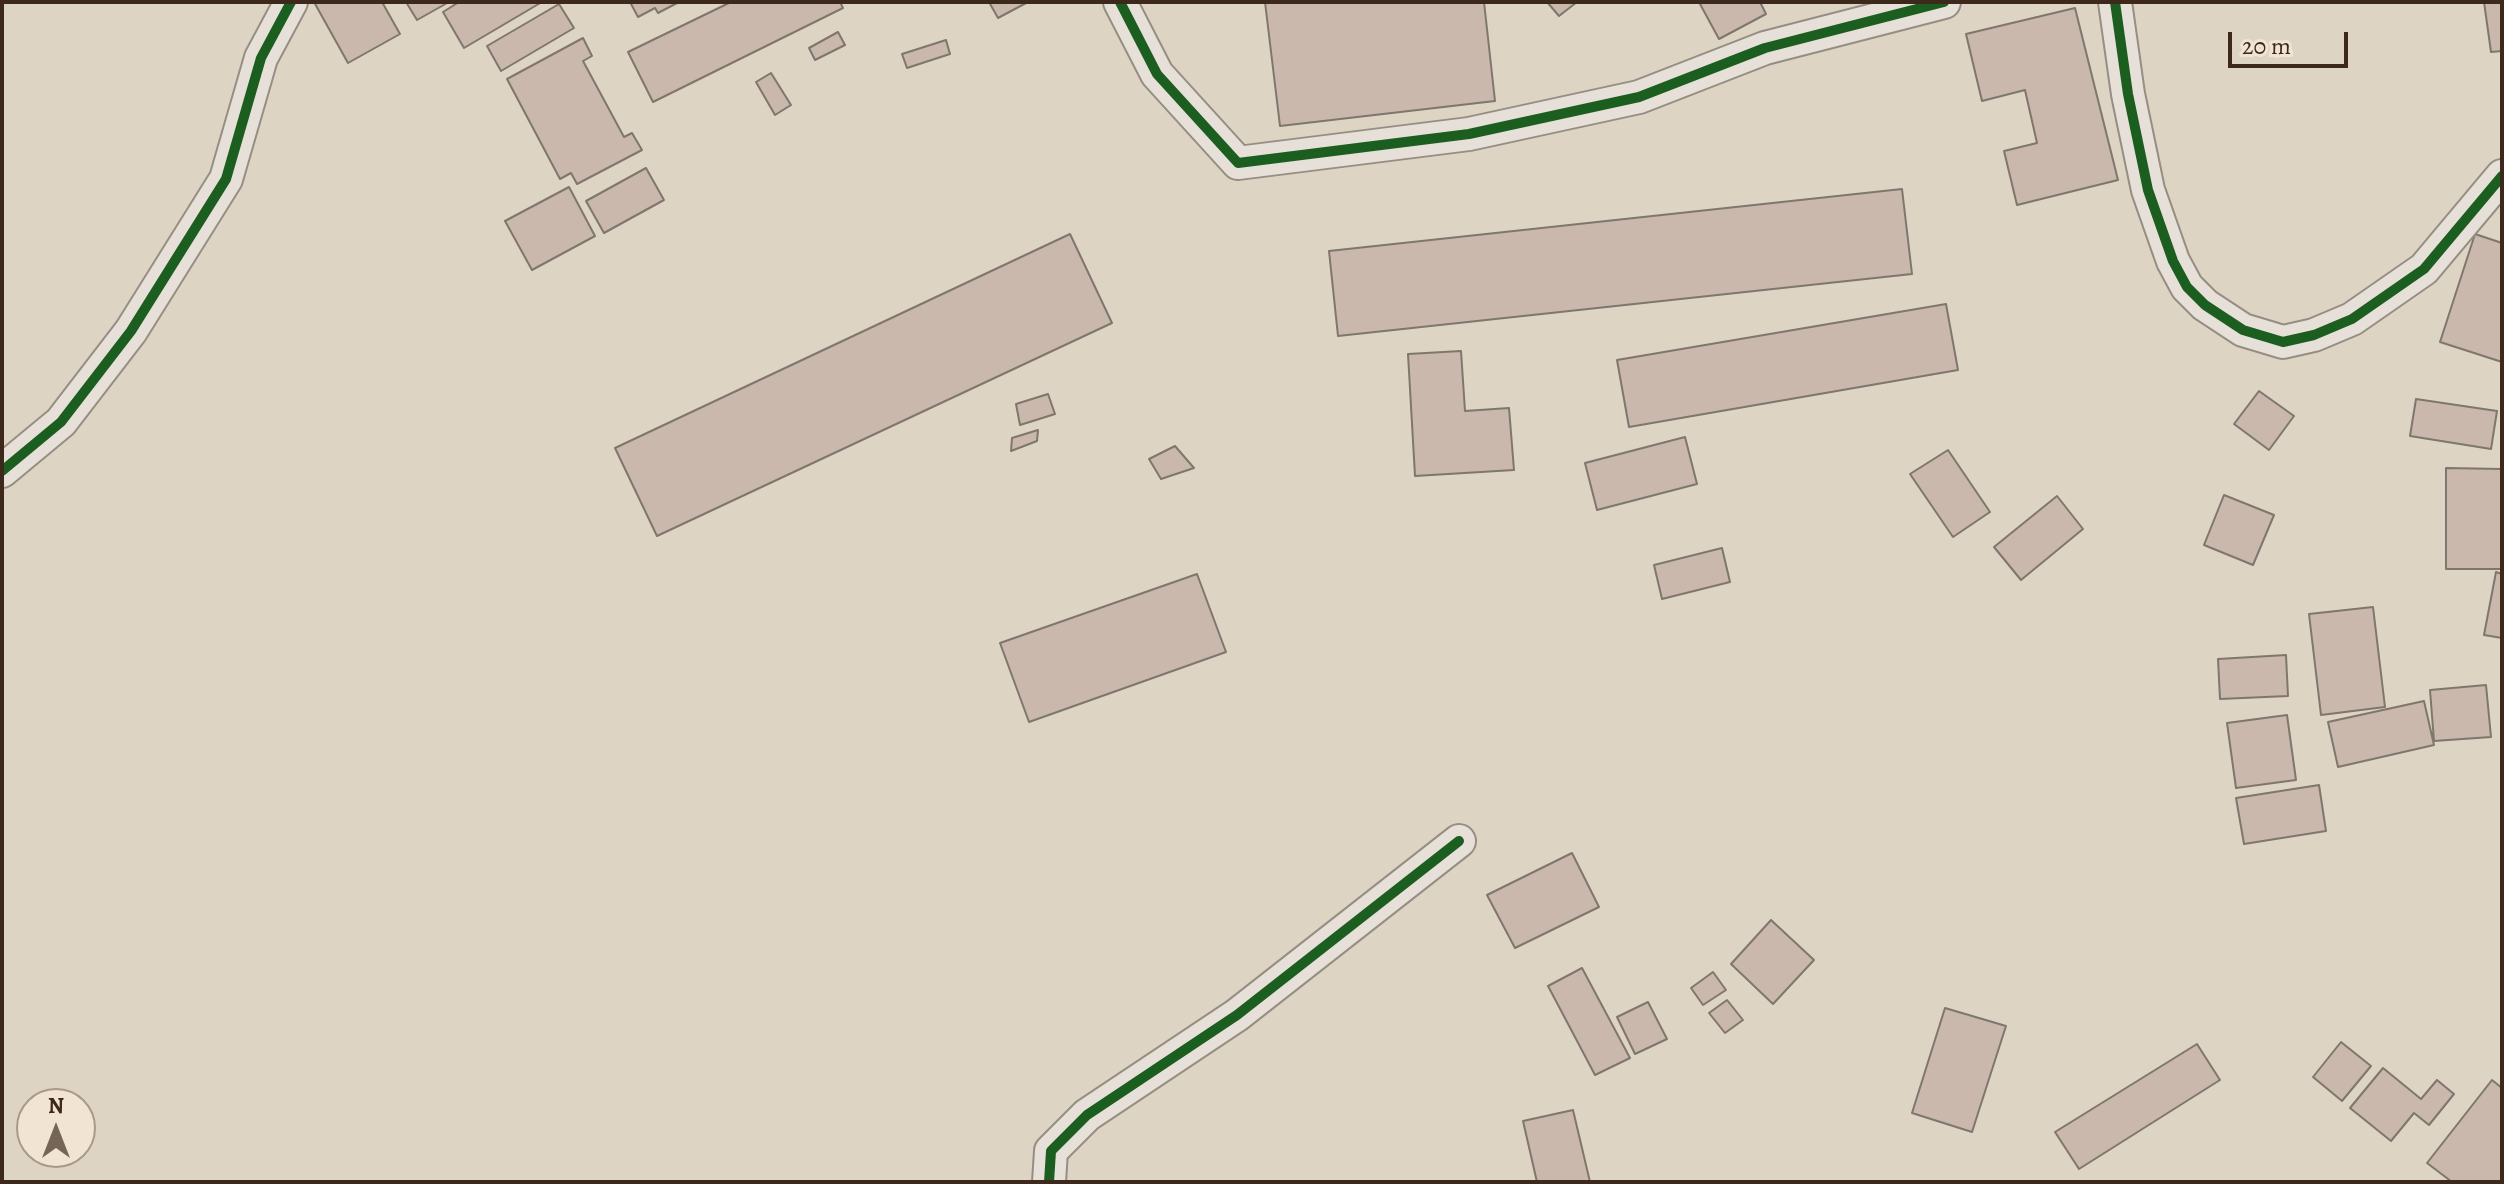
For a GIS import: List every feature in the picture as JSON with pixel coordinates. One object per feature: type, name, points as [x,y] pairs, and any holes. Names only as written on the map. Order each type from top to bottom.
[{"type":"street","points":[[2,471],[61,422],[131,331],[226,179],[261,58],[291,2]]},
{"type":"street","points":[[1120,2],[1157,74],[1238,163],[1469,134],[1639,97],[1765,48],[1944,2]]},
{"type":"street","points":[[2115,2],[2128,94],[2148,190],[2173,261],[2187,287],[2205,305],[2243,330],[2283,342],[2314,335],[2352,319],[2424,269],[2502,176]]},
{"type":"street","points":[[1049,1182],[1051,1151],[1087,1115],[1237,1015],[1459,841]]},
{"type":"building","points":[[314,2],[382,2],[400,34],[348,63]]},
{"type":"building","points":[[406,2],[449,2],[417,20]]},
{"type":"building","points":[[459,2],[542,2],[464,48],[443,12]]},
{"type":"building","points":[[630,2],[679,2],[658,13],[655,8],[638,17]]},
{"type":"building","points":[[731,2],[840,2],[843,8],[653,102],[628,52]]},
{"type":"building","points":[[989,2],[1028,2],[998,18]]},
{"type":"building","points":[[1265,2],[1484,2],[1495,101],[1280,126]]},
{"type":"building","points":[[1547,2],[1577,2],[1559,16]]},
{"type":"building","points":[[1760,2],[1766,14],[1719,39],[1700,4]]},
{"type":"building","points":[[2484,2],[2502,2],[2502,51],[2491,52]]},
{"type":"building","points":[[559,4],[574,28],[501,71],[487,46]]},
{"type":"building","points":[[2075,8],[2118,180],[2017,205],[2004,151],[2037,143],[2025,90],[1982,101],[1966,34]]},
{"type":"building","points":[[838,32],[845,45],[815,60],[809,48]]},
{"type":"building","points":[[583,38],[592,56],[583,61],[624,137],[632,133],[642,150],[577,184],[571,173],[560,179],[507,79]]},
{"type":"building","points":[[946,40],[950,54],[907,68],[902,54]]},
{"type":"building","points":[[771,73],[791,105],[775,115],[756,82]]},
{"type":"building","points":[[646,168],[664,200],[604,233],[586,201]]},
{"type":"building","points":[[569,187],[595,236],[532,270],[505,221]]},
{"type":"building","points":[[1902,189],[1912,274],[1338,336],[1329,251]]},
{"type":"building","points":[[1070,234],[1112,323],[657,536],[615,448]]},
{"type":"building","points":[[2475,234],[2502,243],[2502,362],[2440,342]]},
{"type":"building","points":[[1946,304],[1958,370],[1629,427],[1617,360]]},
{"type":"building","points":[[1461,351],[1465,411],[1509,408],[1514,470],[1415,476],[1408,354]]},
{"type":"building","points":[[2259,391],[2294,416],[2269,450],[2234,424]]},
{"type":"building","points":[[1048,394],[1055,414],[1020,425],[1016,404]]},
{"type":"building","points":[[2416,399],[2497,411],[2491,449],[2410,436]]},
{"type":"building","points":[[1038,430],[1037,441],[1011,451],[1012,438]]},
{"type":"building","points":[[1685,437],[1697,484],[1597,510],[1585,463]]},
{"type":"building","points":[[1175,446],[1194,468],[1161,479],[1149,459]]},
{"type":"building","points":[[1948,450],[1990,512],[1953,537],[1910,474]]},
{"type":"building","points":[[2446,468],[2502,469],[2502,569],[2446,569]]},
{"type":"building","points":[[2224,495],[2274,515],[2253,565],[2204,545]]},
{"type":"building","points":[[2057,496],[2083,529],[2021,580],[1994,547]]},
{"type":"building","points":[[1722,548],[1730,582],[1662,599],[1654,565]]},
{"type":"building","points":[[2496,572],[2502,574],[2502,638],[2484,635]]},
{"type":"building","points":[[1197,574],[1226,652],[1029,722],[1000,643]]},
{"type":"building","points":[[2373,607],[2385,707],[2321,715],[2309,614]]},
{"type":"building","points":[[2286,655],[2288,696],[2220,699],[2218,659]]},
{"type":"building","points":[[2486,685],[2491,737],[2434,741],[2430,690]]},
{"type":"building","points":[[2424,701],[2434,745],[2338,767],[2328,722]]},
{"type":"building","points":[[2287,715],[2296,780],[2236,788],[2227,723]]},
{"type":"building","points":[[2319,785],[2326,831],[2244,844],[2236,798]]},
{"type":"building","points":[[1572,853],[1599,907],[1515,948],[1487,895]]},
{"type":"building","points":[[1771,920],[1814,960],[1773,1004],[1731,964]]},
{"type":"building","points":[[1582,968],[1630,1058],[1595,1075],[1548,986]]},
{"type":"building","points":[[1713,972],[1726,990],[1703,1005],[1691,988]]},
{"type":"building","points":[[1727,1000],[1743,1020],[1725,1033],[1709,1013]]},
{"type":"building","points":[[1648,1002],[1667,1039],[1635,1054],[1617,1017]]},
{"type":"building","points":[[1945,1008],[2006,1026],[1972,1132],[1912,1113]]},
{"type":"building","points":[[2341,1042],[2371,1066],[2342,1101],[2313,1077]]},
{"type":"building","points":[[2197,1044],[2220,1080],[2079,1169],[2055,1132]]},
{"type":"building","points":[[2383,1068],[2421,1099],[2437,1080],[2454,1094],[2429,1125],[2414,1113],[2391,1141],[2350,1108]]},
{"type":"building","points":[[2492,1080],[2502,1088],[2502,1182],[2452,1182],[2427,1163]]},
{"type":"building","points":[[1573,1110],[1590,1182],[1537,1182],[1523,1121]]},
{"type":"cycle path","points":[[2,471],[61,422],[131,331],[226,179],[261,58],[291,2]]},
{"type":"cycle path","points":[[1120,2],[1157,74],[1238,163],[1469,134],[1639,97],[1765,48],[1944,2]]},
{"type":"cycle path","points":[[2115,2],[2128,94],[2148,190],[2173,261],[2187,287],[2205,305],[2243,330],[2283,342],[2314,335],[2352,319],[2424,269],[2502,176]]},
{"type":"cycle path","points":[[1049,1182],[1051,1151],[1087,1115],[1237,1015],[1459,841]]}]
